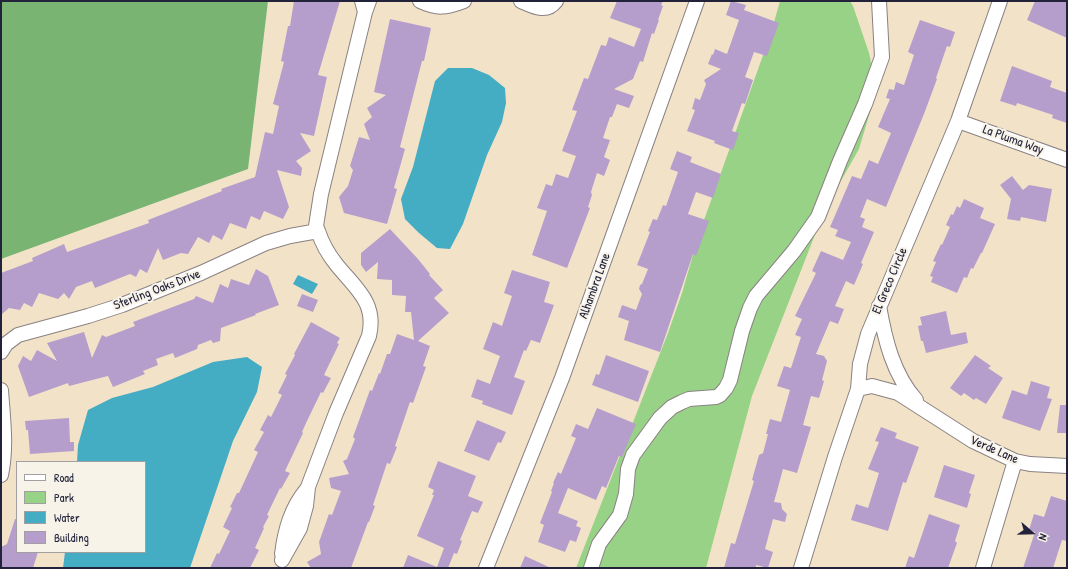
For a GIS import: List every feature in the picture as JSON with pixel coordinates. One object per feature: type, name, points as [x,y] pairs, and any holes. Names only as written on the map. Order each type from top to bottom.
[{"type":"street","points":[[420,1],[433,7],[446,7],[464,1]]},
{"type":"street","points":[[521,1],[541,8],[550,7],[556,1]]},
{"type":"street","name":"Alhambra Lane","points":[[486,568],[562,378],[697,1]]},
{"type":"street","points":[[591,568],[597,547],[622,509],[626,494],[628,469],[637,450],[660,418],[672,407],[689,399],[716,397],[726,388],[730,380],[746,319],[756,296],[794,251],[818,217],[865,104],[882,57],[879,1]]},
{"type":"street","name":"El Greco Circle","points":[[801,568],[835,457],[858,389],[863,348],[879,306],[958,121],[1000,1]]},
{"type":"street","points":[[280,564],[286,530],[294,507],[308,487],[336,413],[369,336],[371,314],[366,300],[335,262],[321,240],[316,226],[321,194],[365,5]]},
{"type":"street","name":"La Pluma Way","points":[[958,121],[1067,160]]},
{"type":"street","name":"Sterling Oaks Drive","points":[[1,352],[6,344],[18,335],[88,316],[129,302],[201,273],[266,243],[290,236],[318,232]]},
{"type":"street","name":"Verde Lane","points":[[879,306],[886,340],[901,382],[927,412]]},
{"type":"street","name":"Verde Lane","points":[[858,389],[872,386],[898,393],[973,442],[1015,461],[1030,464],[1067,466]]},
{"type":"street","points":[[1,390],[5,439],[4,462],[1,475]]},
{"type":"street","points":[[983,568],[1015,461]]},
{"type":"green space","points":[[1,1],[268,1],[248,169],[1,259]]},
{"type":"green space","points":[[780,1],[850,1],[853,6],[869,53],[877,89],[859,149],[825,209],[752,396],[706,568],[576,568],[668,333],[682,293],[699,234],[771,33]]},
{"type":"water","points":[[448,68],[472,68],[489,75],[505,88],[506,103],[502,122],[487,155],[463,224],[450,249],[437,248],[405,219],[401,199],[413,167],[435,81]]},
{"type":"water","points":[[298,275],[318,284],[312,294],[293,284]]},
{"type":"water","points":[[247,357],[262,367],[257,392],[233,441],[190,568],[63,568],[65,553],[146,553],[146,461],[77,461],[78,445],[88,410],[112,398],[153,387],[213,362]]},
{"type":"building","points":[[294,1],[340,1],[318,75],[327,77],[314,136],[300,133],[311,151],[296,161],[302,168],[301,176],[277,170],[289,207],[283,219],[264,211],[260,220],[251,216],[246,229],[230,223],[222,240],[213,235],[209,243],[198,237],[188,254],[181,253],[163,260],[158,248],[147,273],[140,269],[136,277],[130,274],[95,288],[92,281],[76,287],[69,299],[64,293],[58,299],[39,293],[32,307],[24,303],[20,310],[9,308],[1,315],[1,273],[33,261],[32,258],[64,244],[67,252],[149,223],[148,220],[222,191],[221,189],[255,177],[265,132],[273,134],[279,106],[273,104],[284,62],[281,61],[288,26],[290,26]]},
{"type":"building","points":[[617,1],[663,1],[661,5],[663,6],[654,34],[652,33],[643,62],[640,61],[633,79],[614,89],[634,96],[629,108],[617,104],[612,117],[610,117],[603,138],[610,140],[604,157],[610,160],[604,176],[597,173],[588,207],[590,208],[567,268],[532,255],[547,211],[537,208],[546,184],[552,186],[556,174],[568,178],[576,156],[562,151],[577,111],[572,110],[584,78],[588,79],[601,45],[606,46],[609,37],[634,47],[641,29],[610,18]]},
{"type":"building","points":[[731,1],[746,5],[744,10],[779,23],[767,56],[754,52],[745,77],[753,80],[745,104],[742,103],[732,131],[739,133],[733,150],[714,143],[715,141],[687,131],[695,110],[692,109],[695,98],[700,100],[706,84],[704,80],[721,69],[708,64],[712,54],[713,55],[715,49],[727,54],[739,20],[726,15]]},
{"type":"building","points":[[1035,1],[1067,1],[1067,38],[1027,20]]},
{"type":"building","points":[[390,19],[431,28],[424,61],[422,61],[400,147],[405,149],[394,188],[397,189],[387,224],[344,213],[339,197],[348,186],[353,170],[350,166],[359,137],[370,140],[364,124],[372,117],[367,108],[386,95],[374,92]]},
{"type":"building","points":[[920,20],[955,32],[950,47],[947,46],[924,114],[886,207],[867,199],[860,217],[865,219],[862,227],[874,232],[861,263],[863,264],[854,285],[846,281],[835,306],[844,309],[838,324],[830,321],[816,354],[824,356],[827,361],[822,380],[824,381],[819,398],[811,396],[803,425],[811,427],[797,473],[783,469],[774,502],[781,503],[782,509],[787,514],[785,522],[773,519],[765,549],[773,552],[768,568],[756,565],[756,568],[724,568],[731,543],[735,544],[754,481],[752,480],[759,455],[763,453],[770,419],[781,422],[790,390],[777,386],[784,366],[791,368],[801,337],[795,335],[802,319],[795,316],[816,273],[812,271],[821,251],[843,260],[851,242],[835,236],[838,230],[830,227],[852,176],[861,179],[869,160],[878,164],[891,133],[878,127],[890,99],[886,98],[889,89],[894,90],[896,82],[904,85],[914,55],[908,52]]},
{"type":"building","points":[[1012,66],[1052,81],[1050,87],[1067,93],[1067,123],[1052,118],[1053,115],[1017,103],[1016,106],[1000,101]]},
{"type":"building","points":[[677,151],[692,157],[690,162],[721,174],[713,198],[696,192],[688,214],[709,221],[696,256],[693,254],[660,352],[624,340],[629,321],[618,317],[622,305],[636,310],[642,294],[639,289],[648,269],[637,265],[650,232],[648,231],[653,219],[657,220],[663,205],[666,206],[678,172],[670,169]]},
{"type":"building","points":[[1012,176],[1023,190],[1029,185],[1052,189],[1046,222],[1021,217],[1020,221],[1007,219],[1011,199],[1000,185]]},
{"type":"building","points":[[964,199],[984,208],[980,218],[995,224],[982,253],[973,269],[971,268],[967,278],[964,277],[957,293],[931,282],[933,277],[930,276],[936,262],[933,261],[950,227],[946,225],[951,214],[953,215],[957,206],[960,208]]},
{"type":"building","points":[[390,229],[418,259],[430,274],[429,275],[443,290],[434,298],[449,313],[418,341],[430,346],[423,366],[426,367],[413,403],[410,402],[395,446],[397,447],[390,464],[387,463],[373,505],[375,506],[351,568],[311,568],[307,562],[321,554],[319,542],[329,514],[332,515],[341,491],[331,488],[329,478],[349,474],[343,461],[347,459],[355,439],[353,437],[370,390],[372,391],[387,354],[390,354],[397,334],[414,340],[411,312],[405,312],[406,296],[392,295],[392,280],[377,279],[378,262],[366,272],[361,265],[361,253]]},
{"type":"building","points":[[256,269],[268,276],[279,305],[221,328],[220,341],[213,343],[211,340],[198,345],[197,349],[175,358],[173,353],[156,359],[158,365],[143,371],[145,374],[113,387],[108,376],[69,386],[68,383],[29,397],[18,366],[23,356],[31,361],[37,350],[57,361],[47,343],[84,332],[92,358],[102,335],[106,337],[135,326],[133,322],[194,299],[196,296],[213,303],[220,284],[228,288],[231,279],[249,285]]},
{"type":"building","points":[[512,270],[550,282],[544,302],[554,305],[540,343],[531,340],[526,351],[524,350],[514,377],[525,381],[512,415],[482,404],[483,401],[471,397],[477,379],[490,384],[500,356],[483,349],[493,322],[502,326],[512,296],[504,293]]},
{"type":"building","points":[[302,294],[318,300],[313,312],[297,306]]},
{"type":"building","points":[[946,311],[951,335],[966,332],[968,343],[926,353],[923,341],[921,341],[918,326],[922,325],[920,317]]},
{"type":"building","points":[[311,322],[340,338],[337,343],[339,344],[324,375],[331,378],[323,393],[321,392],[285,471],[290,473],[281,489],[280,488],[267,515],[269,516],[255,548],[259,550],[250,568],[210,568],[217,553],[219,554],[230,531],[223,527],[232,508],[230,507],[237,493],[239,493],[258,452],[254,450],[264,432],[260,430],[268,415],[271,417],[282,395],[278,393],[287,375],[285,374]]},
{"type":"building","points":[[606,355],[649,371],[638,402],[592,385],[596,374],[599,375]]},
{"type":"building","points":[[975,355],[991,366],[988,368],[1003,378],[986,404],[976,398],[974,400],[964,393],[961,396],[950,388]]},
{"type":"building","points":[[1031,381],[1050,387],[1047,398],[1052,399],[1040,431],[1002,418],[1012,390],[1027,395]]},
{"type":"building","points":[[1060,405],[1067,405],[1067,433],[1057,433]]},
{"type":"building","points":[[597,408],[636,424],[622,457],[619,456],[606,488],[602,486],[596,500],[568,488],[558,513],[578,521],[576,526],[581,528],[576,542],[570,540],[565,552],[538,542],[544,525],[540,523],[552,492],[553,483],[558,472],[561,474],[576,438],[571,436],[576,424],[588,429]]},
{"type":"building","points":[[69,418],[70,442],[74,442],[74,451],[30,454],[28,430],[26,430],[25,421]]},
{"type":"building","points":[[477,420],[506,432],[501,443],[498,442],[489,461],[464,451]]},
{"type":"building","points":[[881,427],[897,433],[895,438],[919,447],[906,483],[903,482],[888,531],[851,520],[856,504],[868,508],[879,473],[868,469],[879,442],[875,441]]},
{"type":"building","points":[[438,461],[476,476],[468,496],[483,502],[478,513],[472,511],[460,540],[462,541],[457,554],[454,553],[448,568],[403,568],[408,555],[437,567],[444,548],[417,536],[434,495],[432,495],[434,490],[428,487]]},
{"type":"building","points":[[944,465],[975,475],[969,493],[971,494],[967,508],[934,497]]},
{"type":"building","points":[[1051,496],[1067,501],[1067,541],[1062,540],[1053,568],[1023,568],[1035,532],[1029,530],[1034,514],[1044,517]]},
{"type":"building","points":[[929,514],[960,525],[955,541],[957,543],[948,568],[905,568],[909,556],[914,558]]},
{"type":"building","points":[[16,519],[16,553],[38,553],[33,568],[1,568],[1,547],[7,544]]},
{"type":"building","points":[[525,556],[551,568],[520,568]]}]
